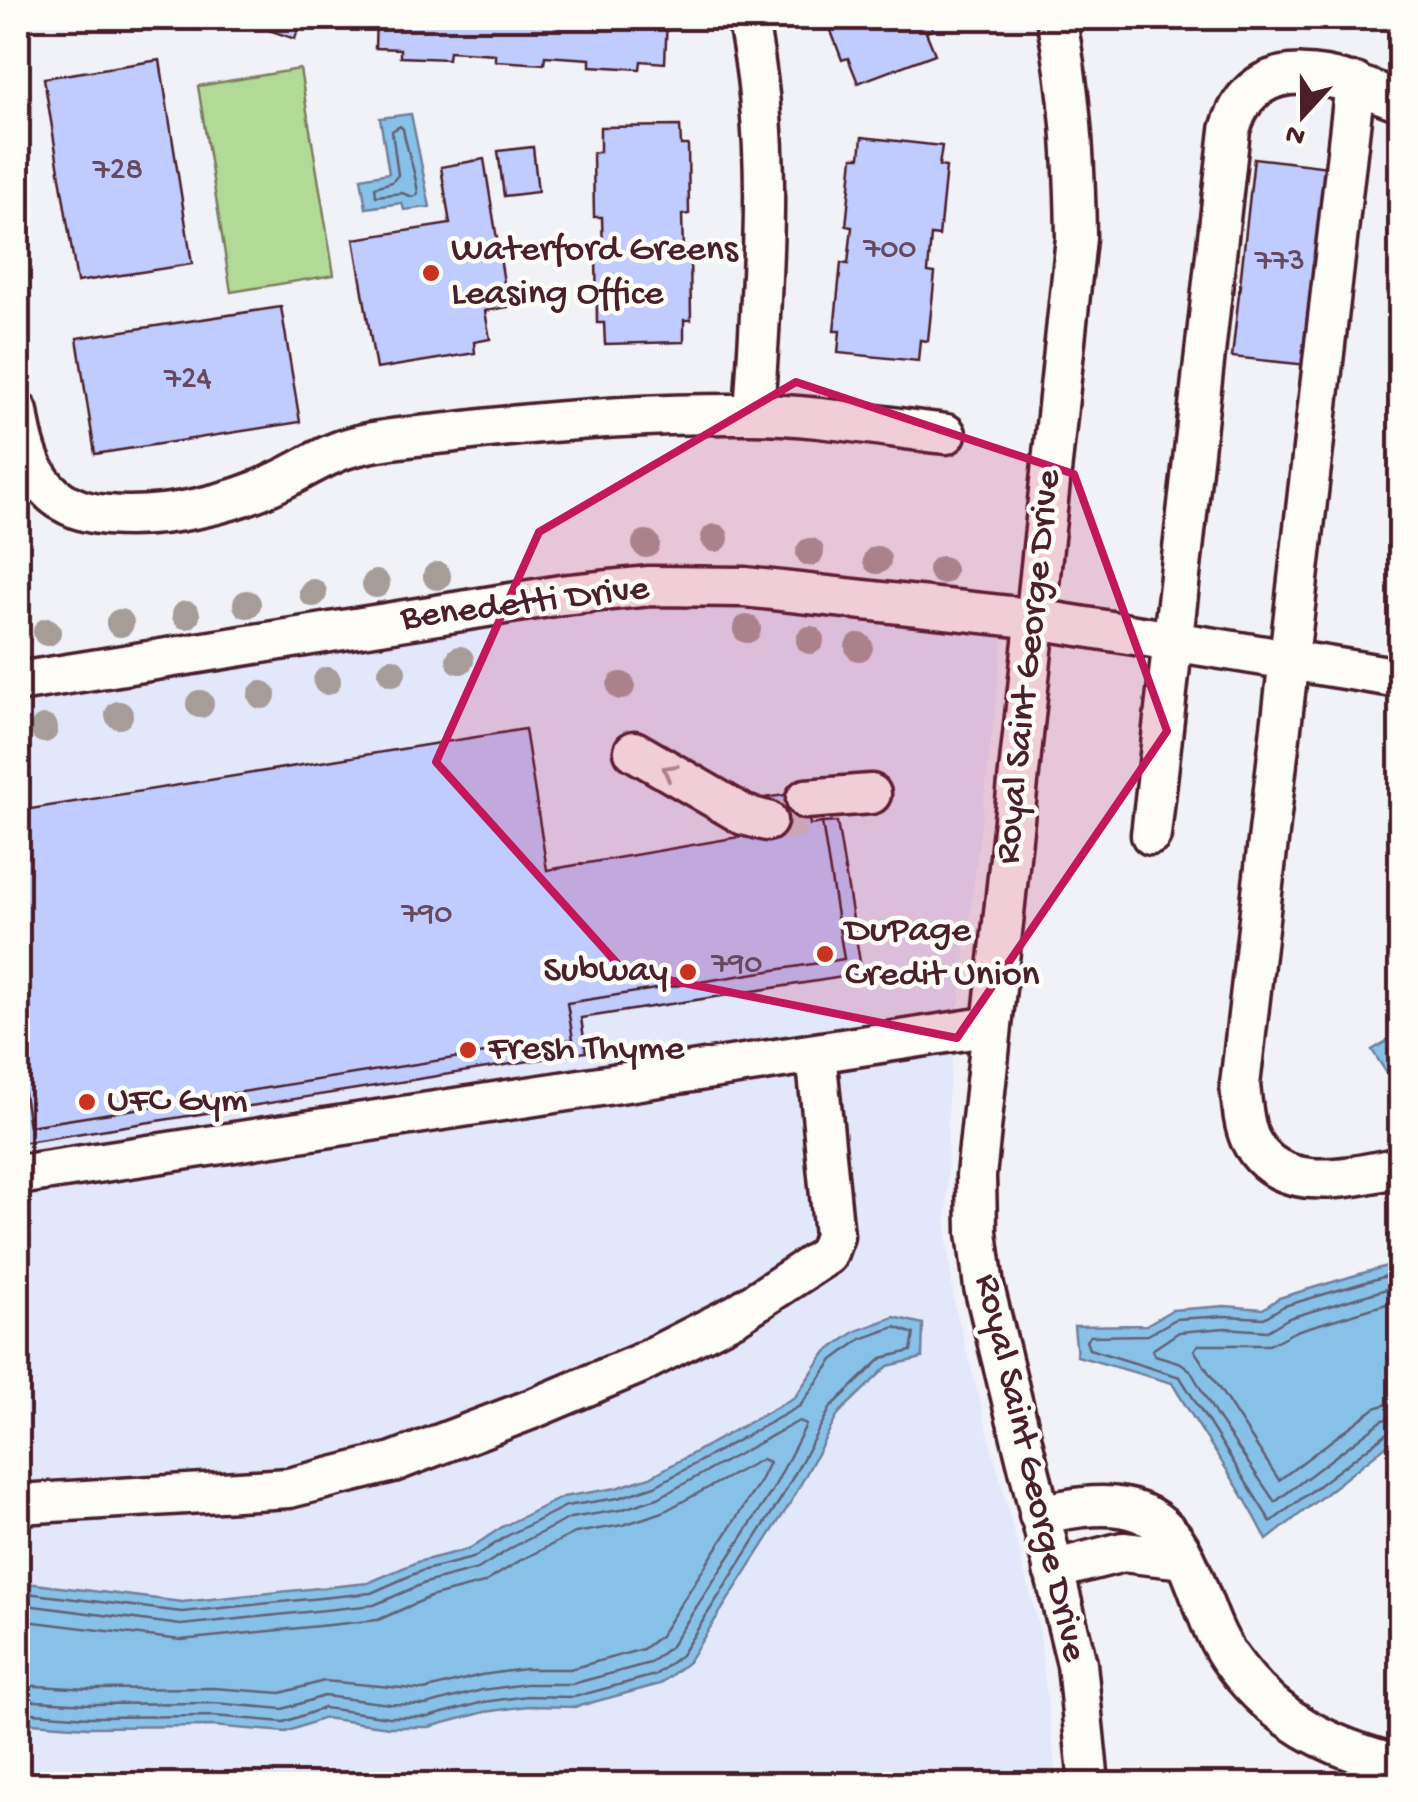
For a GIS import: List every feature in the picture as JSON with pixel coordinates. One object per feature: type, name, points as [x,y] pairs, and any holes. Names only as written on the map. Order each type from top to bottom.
[{"type":"street","points":[[747,18],[760,95],[766,178],[754,414]]},
{"type":"street","name":"Royal Saint George Drive","points":[[1056,18],[1075,154],[1076,238],[976,1176],[977,1232],[984,1287],[1076,1664],[1089,1784]]},
{"type":"street","points":[[1151,835],[1230,130],[1237,106],[1252,90],[1273,78],[1325,77],[1400,101]]},
{"type":"street","points":[[1355,84],[1240,1085],[1250,1138],[1262,1157],[1281,1171],[1331,1180],[1400,1167]]},
{"type":"street","points":[[18,412],[24,451],[41,484],[69,504],[105,516],[212,506],[251,494],[318,459],[358,445],[538,422],[754,414],[946,434]]},
{"type":"street","name":"Benedetti Drive","points":[[18,682],[561,595],[650,586],[744,587],[1036,619],[1400,678]]},
{"type":"street","points":[[634,751],[753,810]]},
{"type":"street","points":[[808,808],[872,804]]},
{"type":"street","points":[[18,1175],[992,1026]]},
{"type":"street","points":[[18,1504],[289,1488],[362,1472],[532,1409],[639,1364],[737,1314],[828,1255],[834,1236],[816,1052]]},
{"type":"street","points":[[1038,1515],[1112,1505],[1140,1510],[1169,1532],[1185,1559],[1217,1639],[1248,1682],[1276,1708],[1318,1737],[1335,1746],[1400,1764]]},
{"type":"street","points":[[1053,1570],[1123,1552],[1185,1559]]},
{"type":"highlighted area","points":[[796,382],[1074,474],[1167,731],[957,1038],[624,971],[436,762],[539,532]]},
{"type":"shaded area","points":[[665,576],[1007,609],[948,1097],[947,1238],[954,1302],[1039,1628],[1057,1784],[18,1784],[18,679]]},
{"type":"green space","points":[[300,69],[334,275],[231,292],[198,86]]},
{"type":"water","points":[[411,114],[430,207],[404,210],[402,203],[366,208],[361,178],[389,173],[380,118]]},
{"type":"water","points":[[1400,1033],[1400,1094],[1372,1050]]},
{"type":"water","points":[[1400,1262],[1400,1435],[1267,1540],[1172,1383],[1077,1356],[1074,1326],[1146,1325],[1172,1310],[1225,1306],[1263,1309],[1279,1298]]},
{"type":"water","points":[[894,1317],[923,1324],[922,1358],[888,1366],[839,1413],[791,1502],[688,1662],[660,1684],[575,1707],[528,1706],[485,1712],[429,1727],[389,1727],[324,1718],[286,1732],[212,1726],[88,1727],[18,1722],[18,1582],[182,1602],[368,1583],[417,1562],[469,1549],[502,1527],[563,1497],[616,1488],[650,1477],[795,1397],[825,1353],[856,1331]]},
{"type":"building","points":[[234,18],[302,18],[295,39]]},
{"type":"building","points":[[376,18],[667,18],[665,63],[641,61],[640,69],[590,66],[590,59],[545,56],[544,64],[495,61],[495,54],[449,51],[448,59],[400,57],[400,49],[375,48]]},
{"type":"building","points":[[826,18],[929,18],[933,30],[926,32],[935,54],[858,83],[848,58],[842,60]]},
{"type":"building","points":[[160,60],[192,264],[77,282],[44,78]]},
{"type":"building","points":[[680,126],[681,145],[688,145],[689,214],[682,215],[683,251],[690,251],[691,320],[684,320],[684,342],[605,344],[604,323],[597,323],[596,254],[603,254],[602,217],[594,217],[593,153],[600,152],[600,127]]},
{"type":"building","points":[[862,137],[942,146],[939,166],[946,167],[939,236],[931,235],[928,272],[935,273],[928,341],[920,340],[918,361],[838,353],[840,331],[834,331],[841,263],[848,264],[852,227],[846,226],[853,157],[860,157]]},
{"type":"building","points":[[533,147],[538,192],[504,196],[498,151]]},
{"type":"building","points":[[1254,158],[1329,167],[1307,365],[1232,357]]},
{"type":"building","name":"Waterford Greens Leasing Office","points":[[484,159],[508,307],[485,311],[490,339],[474,342],[475,353],[376,369],[354,239],[450,224],[441,167]]},
{"type":"building","points":[[281,307],[300,422],[95,454],[77,338]]},
{"type":"building","points":[[525,729],[547,870],[768,832],[764,798],[805,792],[810,825],[822,823],[844,959],[567,1003],[573,1039],[29,1126],[22,1081],[18,1082],[18,811]]},
{"type":"building","points":[[837,822],[862,974],[581,1018],[586,1052],[20,1143],[18,1082],[22,1081],[29,1126],[573,1039],[567,1003],[844,959],[822,823]]},
{"type":"tunnel","points":[[767,821],[809,818]]},
{"type":"place","name":"Waterford Greens Leasing Office","points":[[431,273]]},
{"type":"place","name":"DuPage Credit Union","points":[[825,954]]},
{"type":"place","name":"Subway","points":[[688,972]]},
{"type":"place","name":"Fresh Thyme","points":[[468,1050]]},
{"type":"place","name":"UFC Gym","points":[[87,1102]]}]
